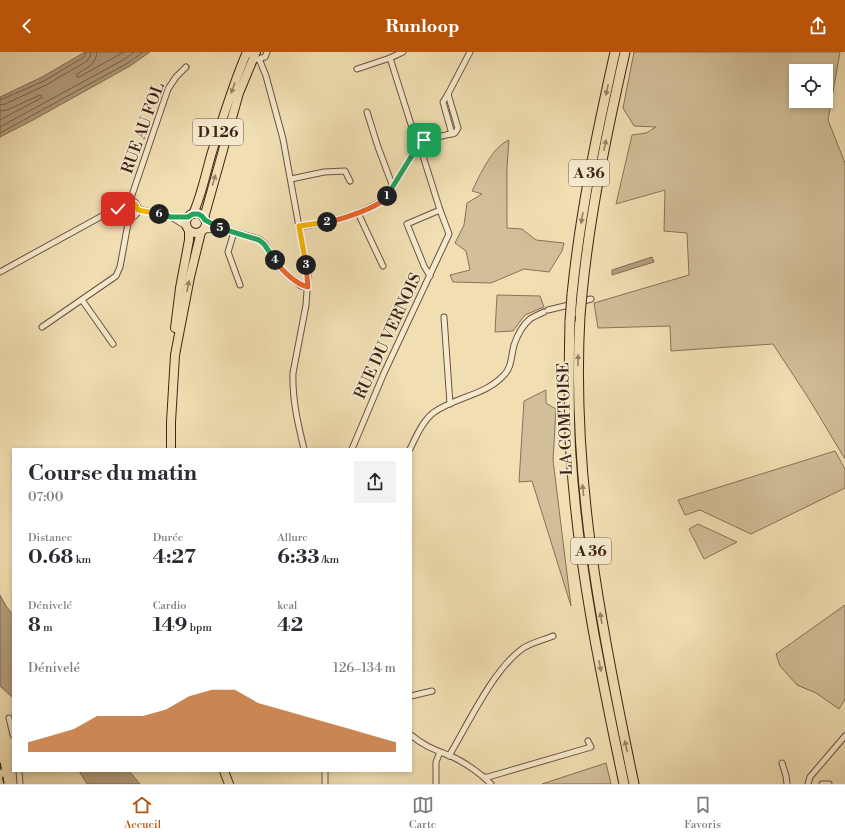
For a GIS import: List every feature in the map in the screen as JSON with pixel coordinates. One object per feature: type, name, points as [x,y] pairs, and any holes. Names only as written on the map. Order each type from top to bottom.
[{"type":"highway","name":"LA COMTOISE","points":[[615,52],[584,202],[572,295],[569,370],[570,434],[578,526],[592,622],[624,784]]},
{"type":"highway","name":"LA COMTOISE","points":[[625,52],[598,178],[587,248],[580,315],[578,404],[582,481],[601,621],[634,784]]},
{"type":"main road","name":"D 126","points":[[191,215],[197,206],[212,152],[232,90],[255,54]]},
{"type":"main road","name":"D 126","points":[[205,219],[239,93],[255,54]]},
{"type":"main road","points":[[198,214],[205,219],[206,226],[202,231],[190,277],[175,356],[170,448],[170,386],[173,344],[180,288],[189,240],[186,221],[191,215],[198,214]]},
{"type":"main road","points":[[188,229],[194,233],[202,231]]},
{"type":"main road","points":[[224,772],[229,784]]},
{"type":"street","points":[[255,54],[265,57],[267,52]]},
{"type":"street","points":[[356,69],[390,58],[403,52]]},
{"type":"street","points":[[299,226],[333,221],[358,213],[385,200],[419,144],[424,140],[452,134],[443,102],[470,52]]},
{"type":"street","points":[[255,54],[260,61],[266,76],[283,140],[308,276],[306,305],[292,383],[294,402],[304,448]]},
{"type":"street","points":[[390,58],[440,210],[407,224],[424,266],[430,276]]},
{"type":"street","name":"RUE AU FOL","points":[[130,201],[168,89],[186,67]]},
{"type":"street","points":[[367,112],[393,187]]},
{"type":"street","points":[[291,179],[324,172],[345,171],[350,181]]},
{"type":"street","points":[[0,272],[111,211],[120,209],[125,202],[130,201],[136,205],[138,210]]},
{"type":"street","points":[[120,209],[121,214],[129,218]]},
{"type":"street","points":[[138,210],[171,217],[191,215]]},
{"type":"street","points":[[129,218],[134,216],[138,210]]},
{"type":"street","name":"RUE DU VERNOIS","points":[[352,448],[384,373],[449,234],[440,210]]},
{"type":"street","points":[[358,213],[383,266]]},
{"type":"street","points":[[171,217],[188,229]]},
{"type":"street","points":[[42,327],[116,276],[119,271],[129,218]]},
{"type":"street","points":[[205,219],[223,229],[259,240],[264,244],[277,264],[301,286],[308,287]]},
{"type":"street","points":[[202,231],[223,229]]},
{"type":"street","points":[[234,232],[228,252],[240,285]]},
{"type":"street","points":[[82,300],[113,344]]},
{"type":"street","points":[[411,448],[424,423],[432,414],[450,404],[480,392],[504,376],[510,367],[514,345],[520,332],[530,319],[546,311],[591,300]]},
{"type":"street","points":[[444,317],[450,404]]},
{"type":"street","points":[[449,756],[484,696],[506,665],[523,648],[553,636]]},
{"type":"street","points":[[412,696],[432,691]]},
{"type":"street","points":[[9,718],[12,731]]},
{"type":"street","points":[[412,736],[425,746],[462,763],[484,777],[491,784]]},
{"type":"street","points":[[808,784],[810,778],[845,736]]},
{"type":"street","points":[[412,742],[418,741]]},
{"type":"street","points":[[484,777],[591,747],[588,741]]},
{"type":"street","points":[[436,784],[436,762],[440,752]]},
{"type":"street","points":[[782,764],[787,784]]},
{"type":"street","points":[[19,772],[20,784]]},
{"type":"street","points":[[325,772],[325,784]]},
{"type":"street","points":[[822,784],[829,784]]},
{"type":"shaded area","points":[[634,52],[840,52],[833,92],[833,64],[789,64],[789,108],[830,108],[828,120],[845,163],[845,459],[809,399],[773,344],[671,351],[670,326],[598,328],[594,303],[689,275],[687,233],[664,231],[665,190],[616,204],[632,135],[646,133],[656,127],[634,126],[623,108]]},
{"type":"shaded area","points":[[509,140],[507,167],[507,228],[522,229],[536,240],[564,243],[562,251],[549,272],[524,269],[491,283],[453,282],[450,275],[470,270],[466,251],[455,243],[464,225],[467,203],[482,194],[472,191],[492,155]]},
{"type":"shaded area","points":[[497,295],[540,296],[544,307],[525,315],[513,331],[495,332]]},
{"type":"shaded area","points":[[546,390],[546,403],[556,409],[553,460],[571,606],[532,481],[519,482],[524,401]]},
{"type":"shaded area","points":[[835,451],[845,469],[845,488],[751,534],[700,510],[685,515],[678,500]]},
{"type":"shaded area","points":[[698,524],[737,542],[704,559],[689,529]]},
{"type":"shaded area","points":[[845,605],[845,699],[839,709],[816,693],[797,685],[780,666],[776,654]]},
{"type":"shaded area","points":[[606,763],[611,784],[542,784]]},
{"type":"water","points":[[85,52],[150,52],[130,66],[0,137],[0,97],[42,77]]},
{"type":"water","points":[[652,257],[654,262],[612,275],[612,270]]},
{"type":"water","points":[[0,595],[12,614],[12,697],[0,686]]},
{"type":"water","points":[[80,772],[130,772],[140,784],[87,784]]},
{"type":"railway","points":[[0,763],[4,784]]},
{"type":"route","points":[[118,209],[120,209],[122,203],[133,201],[138,210],[171,217],[188,217],[195,213],[198,214],[205,220],[223,229],[259,240],[264,244],[277,264],[301,286],[308,287],[308,276],[299,226],[333,221],[358,213],[385,200],[419,144],[424,140]]}]
